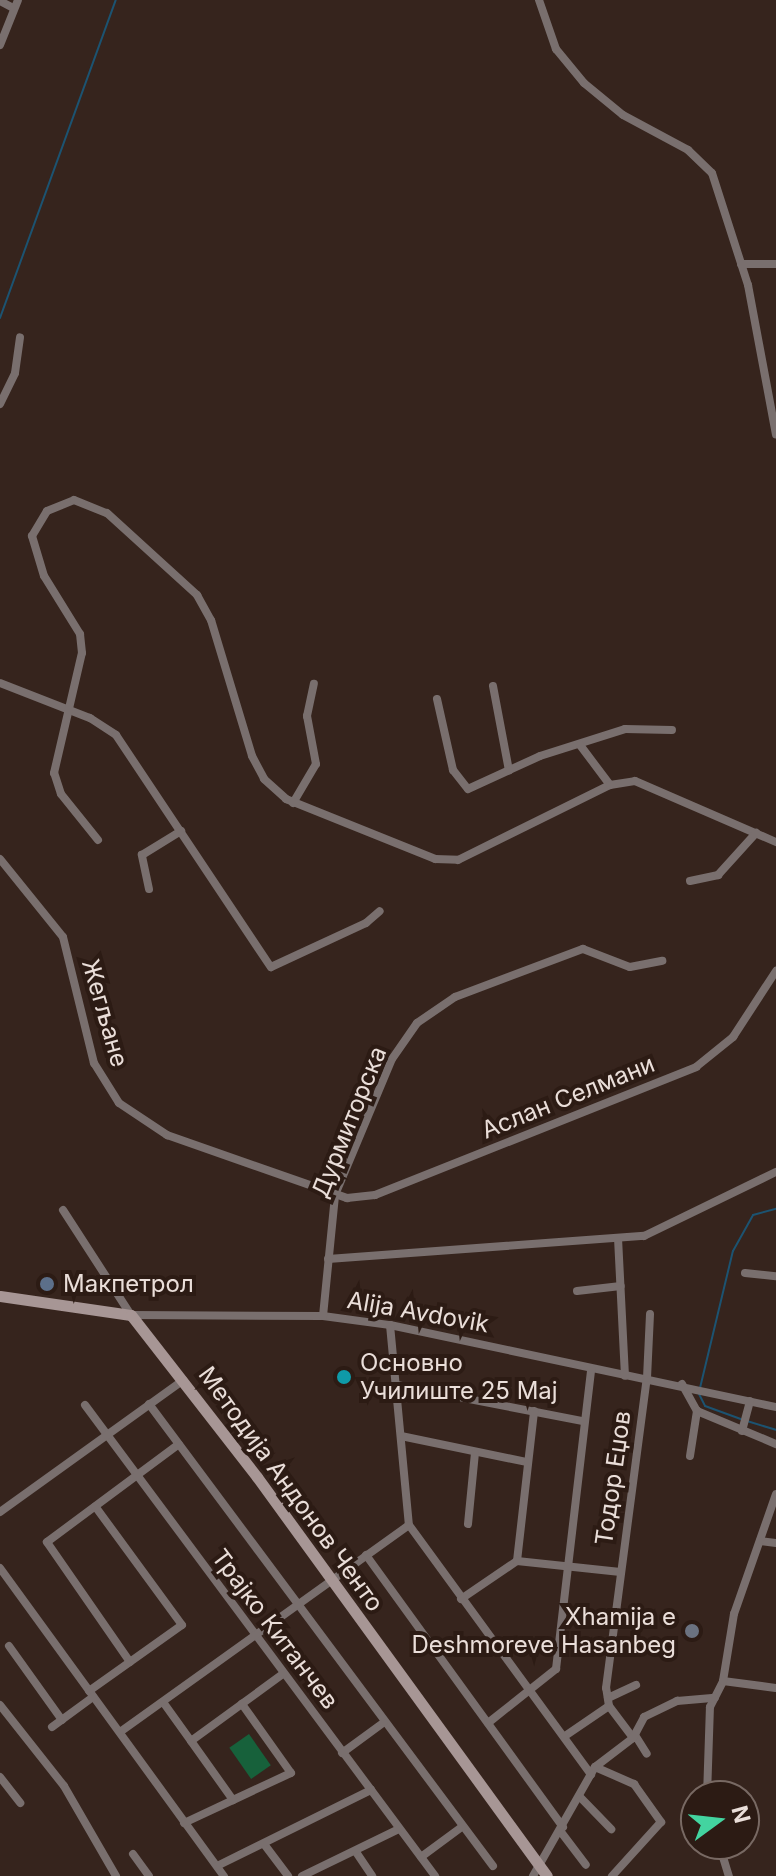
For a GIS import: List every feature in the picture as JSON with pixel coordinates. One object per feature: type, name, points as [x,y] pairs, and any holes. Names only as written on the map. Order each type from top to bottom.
[{"type":"main road","points":[[0,1296],[131,1315]]},
{"type":"main road","name":"Методија Андонов Ченто","points":[[131,1315],[185,1379],[540,1873]]},
{"type":"street","points":[[539,0],[556,49],[584,83],[623,115],[703,161],[720,192],[741,264],[776,434]]},
{"type":"street","points":[[0,1],[15,4],[0,45]]},
{"type":"street","points":[[741,264],[776,264]]},
{"type":"street","points":[[0,404],[15,373],[20,337]]},
{"type":"street","points":[[98,840],[61,794],[54,773],[66,708],[82,653],[80,634],[44,576],[32,536],[47,511],[83,500],[107,513],[206,607],[252,756],[273,790],[293,803],[435,859],[458,860],[610,785],[646,783],[776,842]]},
{"type":"street","points":[[0,683],[66,708],[116,735],[271,967],[366,923],[380,911]]},
{"type":"street","points":[[293,803],[316,764],[308,725],[314,684]]},
{"type":"street","points":[[493,686],[509,771]]},
{"type":"street","points":[[437,699],[448,755],[461,786],[472,789],[540,756],[634,727],[672,730]]},
{"type":"street","points":[[580,745],[610,785]]},
{"type":"street","points":[[149,889],[142,855],[181,831]]},
{"type":"street","points":[[690,881],[718,875],[756,833]]},
{"type":"street","name":"Жегљане","points":[[0,859],[58,928],[94,1063],[119,1103],[167,1135],[335,1195]]},
{"type":"street","name":"Дурмиторска","points":[[323,1316],[335,1195],[392,1059],[417,1023],[436,1007],[583,949],[630,967],[662,961]]},
{"type":"street","name":"Аслан Селмани","points":[[335,1195],[375,1195],[696,1067],[733,1037],[776,971]]},
{"type":"street","points":[[328,1259],[618,1238],[664,1231],[776,1172]]},
{"type":"street","points":[[63,1210],[131,1315]]},
{"type":"street","points":[[618,1238],[625,1376]]},
{"type":"street","points":[[745,1273],[776,1276]]},
{"type":"street","points":[[577,1291],[621,1286]]},
{"type":"street","name":"Тодор Еџов","points":[[517,1561],[565,1563],[620,1572],[647,1378],[650,1314]]},
{"type":"street","name":"Alija Avdovik","points":[[131,1315],[323,1316],[390,1325],[625,1376],[694,1386],[750,1401]]},
{"type":"street","points":[[390,1325],[409,1525],[461,1599],[593,1771],[634,1784],[661,1822],[612,1876]]},
{"type":"street","points":[[488,1723],[556,1669],[565,1563],[591,1369]]},
{"type":"street","points":[[0,1512],[185,1379]]},
{"type":"street","points":[[682,1384],[697,1411],[690,1456]]},
{"type":"street","points":[[397,1385],[582,1421]]},
{"type":"street","points":[[742,1429],[750,1401],[776,1407]]},
{"type":"street","points":[[149,1404],[383,1723],[493,1866]]},
{"type":"street","name":"Трајко Китанчев","points":[[85,1405],[435,1876]]},
{"type":"street","points":[[461,1599],[517,1561],[534,1411]]},
{"type":"street","points":[[697,1411],[776,1444]]},
{"type":"street","points":[[401,1436],[527,1462]]},
{"type":"street","points":[[130,1662],[47,1545],[179,1444]]},
{"type":"street","points":[[468,1524],[475,1453]]},
{"type":"street","points":[[706,1780],[705,1746],[715,1698],[723,1681],[734,1614],[776,1494]]},
{"type":"street","points":[[52,1727],[130,1662],[182,1625],[95,1506]]},
{"type":"street","points":[[120,1732],[409,1525]]},
{"type":"street","points":[[760,1541],[776,1543]]},
{"type":"street","points":[[366,1555],[586,1865]]},
{"type":"street","points":[[0,1568],[224,1876]]},
{"type":"street","points":[[620,1572],[609,1702],[647,1754]]},
{"type":"street","points":[[9,1646],[62,1720]]},
{"type":"street","points":[[191,1741],[283,1674]]},
{"type":"street","points":[[723,1681],[776,1688]]},
{"type":"street","points":[[565,1736],[636,1685]]},
{"type":"street","points":[[540,1873],[593,1771],[634,1736],[644,1717],[659,1708],[715,1698]]},
{"type":"street","points":[[163,1702],[233,1800]]},
{"type":"street","points":[[184,1823],[291,1773],[242,1704]]},
{"type":"street","points":[[0,1705],[64,1786],[116,1876]]},
{"type":"street","points":[[342,1753],[383,1723]]},
{"type":"street","points":[[0,1777],[20,1803]]},
{"type":"street","points":[[217,1866],[371,1790]]},
{"type":"street","points":[[580,1797],[611,1829]]},
{"type":"street","points":[[421,1857],[463,1826]]},
{"type":"street","points":[[302,1876],[399,1829]]},
{"type":"street","points":[[264,1844],[288,1876]]},
{"type":"street","points":[[356,1852],[372,1876]]},
{"type":"street","points":[[133,1854],[149,1876]]},
{"type":"green space","points":[[249,1734],[271,1765],[251,1779],[229,1748]]},
{"type":"waterway","points":[[0,318],[116,0]]},
{"type":"waterway","points":[[700,1388],[733,1251],[753,1215],[776,1209]]},
{"type":"waterway","points":[[699,1394],[705,1406],[741,1419]]},
{"type":"waterway","points":[[747,1421],[776,1430]]},
{"type":"place","name":"Макпетрол","points":[[47,1284]]},
{"type":"place","name":"Основно Училиште 25 Мај","points":[[344,1377]]},
{"type":"place","name":"Xhamija e Deshmoreve Hasanbeg","points":[[692,1631]]}]
